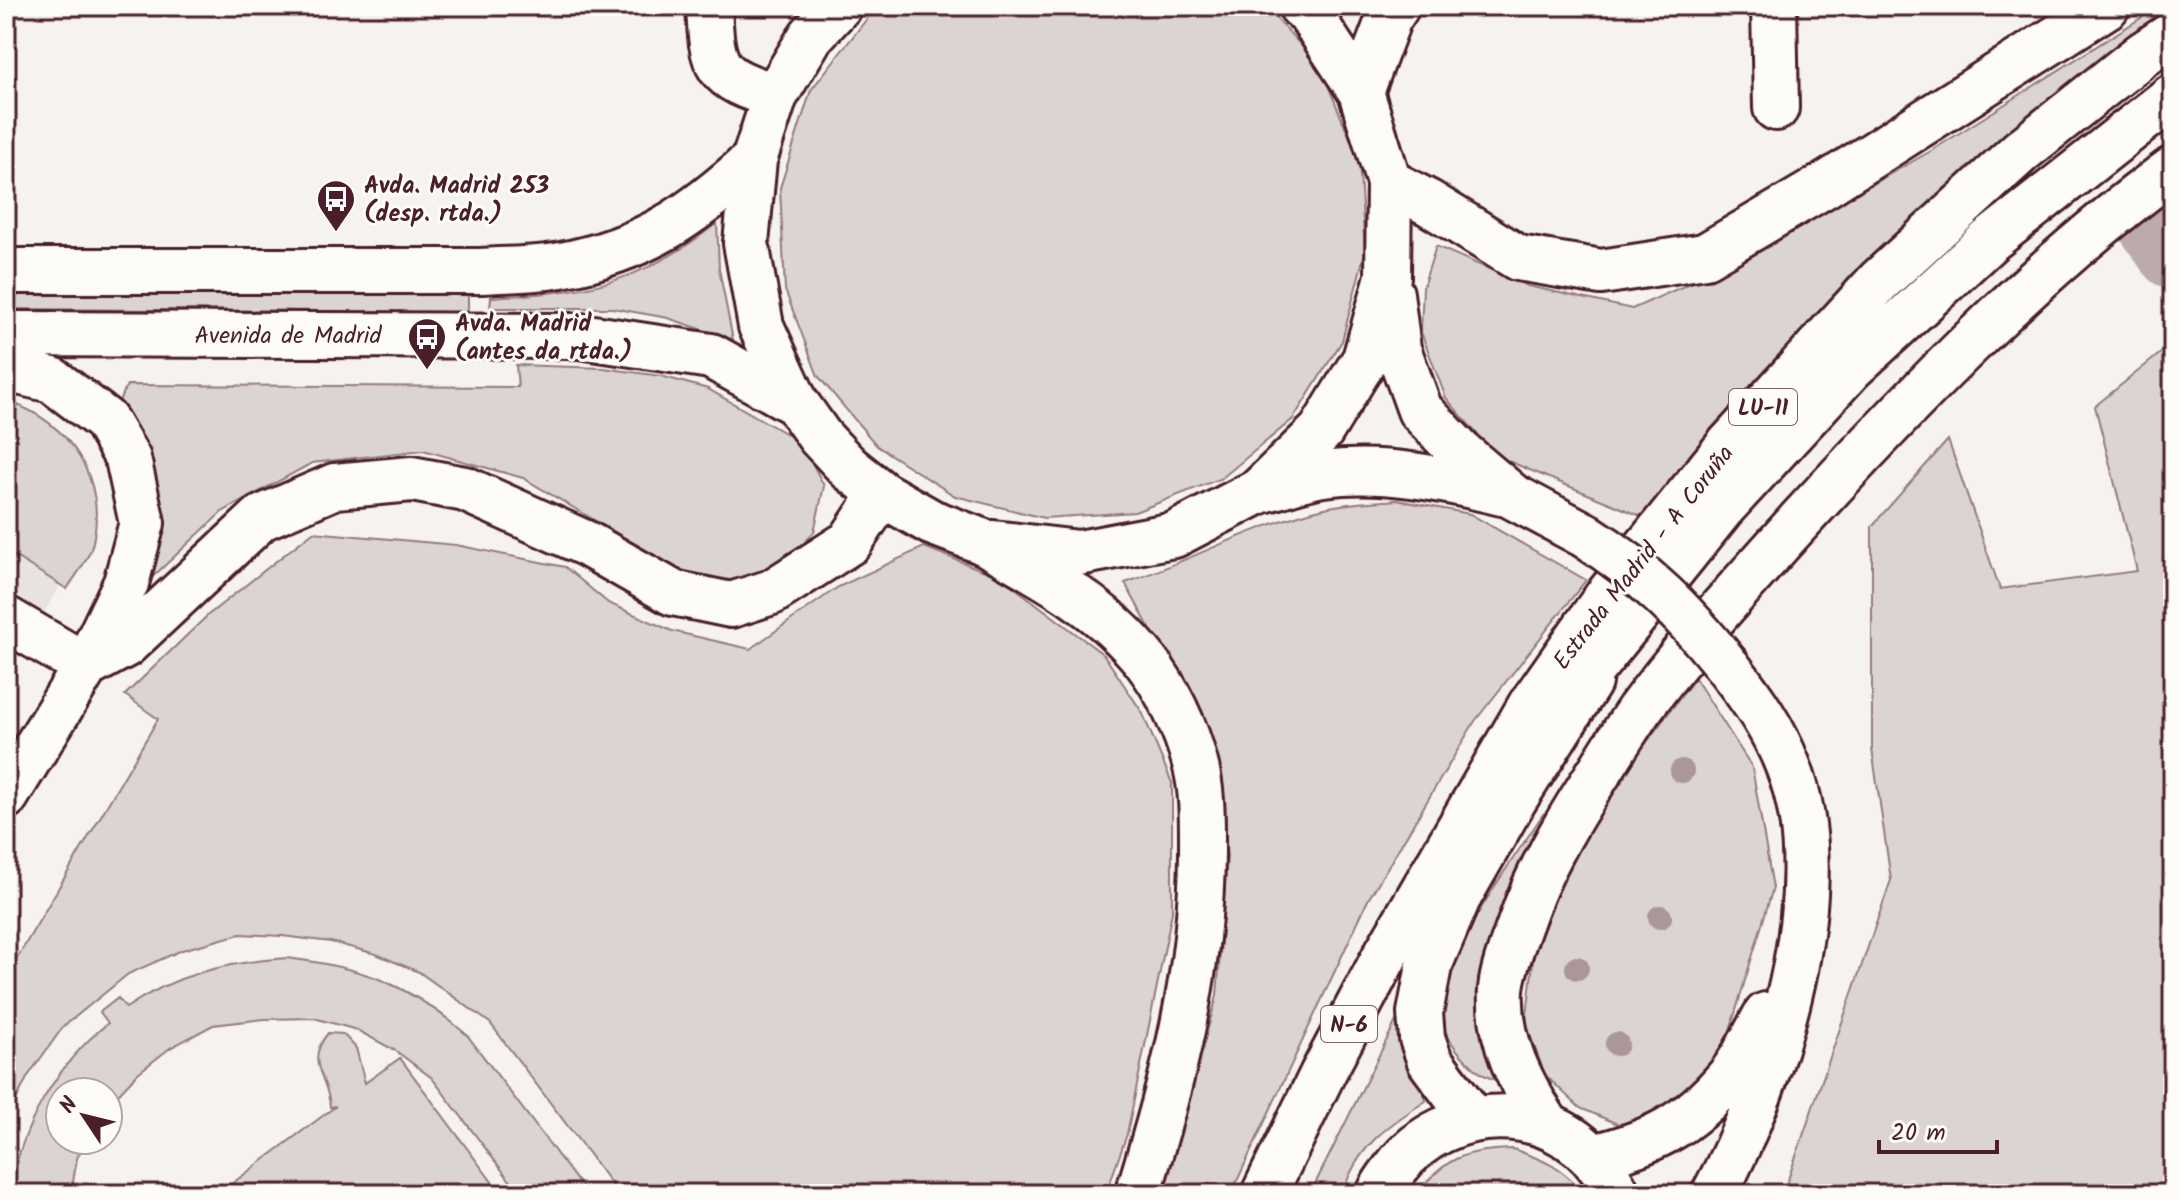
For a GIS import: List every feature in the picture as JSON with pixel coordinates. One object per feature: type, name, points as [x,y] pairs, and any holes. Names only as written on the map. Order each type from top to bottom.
[{"type":"main road","points":[[709,6],[714,61],[737,84],[775,96]]},
{"type":"main road","points":[[839,6],[811,36],[775,96],[754,160],[746,243],[761,326],[796,403],[849,468],[882,494],[931,522],[984,542],[1066,587],[1108,621],[1145,660],[1173,707],[1196,764],[1202,826],[1201,896],[1188,1004],[1168,1097],[1138,1194]]},
{"type":"main road","points":[[1301,6],[1309,13],[1361,92],[1389,182],[1388,277],[1398,349],[1420,410],[1460,452],[1512,496],[1585,535],[1650,581],[1686,616],[1760,708],[1789,767],[1803,824],[1805,883],[1794,969],[1782,1028],[1753,1110],[1714,1194]]},
{"type":"main road","points":[[1361,92],[1389,18],[1397,6]]},
{"type":"main road","points":[[1774,6],[1776,108]]},
{"type":"main road","points":[[1389,182],[1518,258],[1601,272],[1705,256],[1827,184],[2107,6]]},
{"type":"main road","name":"Estrada Madrid - A Coruña","points":[[1264,1194],[1378,969],[1530,706],[1608,595],[1728,446],[1890,271],[2021,151],[2143,54],[2173,34]]},
{"type":"main road","name":"Estrada Madrid - A Coruña","points":[[1442,859],[1722,508],[1851,368],[1989,241],[2173,96]]},
{"type":"main road","points":[[6,271],[464,271],[558,265],[617,252],[670,228],[711,198],[754,160]]},
{"type":"main road","points":[[1548,1126],[1524,1088],[1505,1040],[1501,988],[1529,896],[1553,847],[1639,710],[1747,579],[1885,426],[2052,266],[2115,211],[2173,169]]},
{"type":"main road","points":[[1259,491],[1321,431],[1365,359],[1388,277]]},
{"type":"main road","name":"Avenida de Madrid","points":[[6,334],[580,336],[711,356],[796,403]]},
{"type":"main road","points":[[6,369],[52,380],[105,420],[128,459],[142,523],[126,583],[86,666],[6,796]]},
{"type":"main road","points":[[984,542],[1079,553],[1174,535],[1259,491],[1323,474],[1386,473],[1442,478],[1512,496]]},
{"type":"main road","points":[[86,666],[125,645],[261,518],[335,486],[412,479],[465,489],[587,544],[673,593],[731,605],[772,592],[850,542],[882,494]]},
{"type":"main road","points":[[6,619],[86,666]]},
{"type":"main road","points":[[1473,1119],[1430,1061],[1422,1038],[1420,1013],[1429,966],[1458,898],[1514,800],[1616,640]]},
{"type":"main road","points":[[1593,1157],[1652,1140],[1693,1113],[1728,1078],[1794,969]]},
{"type":"main road","points":[[1379,1194],[1405,1156],[1436,1132],[1473,1119],[1498,1116],[1548,1126],[1573,1139],[1593,1157],[1617,1194]]},
{"type":"shaded area","points":[[877,6],[1265,6],[1320,66],[1359,160],[1365,252],[1342,341],[1293,419],[1222,478],[1135,512],[1044,518],[955,496],[877,446],[818,376],[785,290],[780,188],[811,90]]},
{"type":"shaded area","points":[[2160,6],[2165,6],[2167,10],[1965,173],[1759,378],[1643,517],[1496,456],[1446,398],[1421,332],[1423,287],[1436,246],[1528,286],[1632,309],[1720,270],[1931,151]]},
{"type":"shaded area","points":[[717,223],[719,269],[733,340],[668,318],[612,308],[490,308],[491,297],[584,288],[637,272],[663,260]]},
{"type":"shaded area","points":[[6,293],[468,294],[468,312],[6,309]]},
{"type":"shaded area","points":[[2173,343],[2173,1194],[1783,1194],[1891,880],[1872,749],[1872,526],[1948,440],[2000,589],[2137,571],[2095,406]]},
{"type":"shaded area","points":[[516,365],[603,368],[661,376],[708,389],[802,443],[824,486],[814,532],[779,572],[730,581],[684,573],[523,478],[423,450],[312,463],[222,512],[145,584],[115,409],[127,385],[518,387]]},
{"type":"shaded area","points":[[6,401],[48,422],[79,456],[89,476],[95,498],[96,522],[92,546],[67,589],[6,551]]},
{"type":"shaded area","points":[[1397,500],[1470,514],[1586,580],[1475,721],[1368,900],[1231,1194],[1161,1194],[1217,996],[1227,856],[1214,746],[1125,583],[1303,514],[1346,504]]},
{"type":"shaded area","points":[[313,532],[456,545],[565,567],[608,603],[672,631],[750,649],[838,587],[924,547],[1002,578],[1104,655],[1142,712],[1172,783],[1172,912],[1127,1134],[1106,1194],[619,1194],[490,1023],[419,972],[376,954],[331,942],[282,936],[240,934],[182,950],[128,974],[63,1027],[28,1076],[6,1120],[6,977],[158,719],[125,695],[208,615]]},
{"type":"shaded area","points":[[6,552],[60,586],[6,676]]},
{"type":"shaded area","points":[[1695,678],[1752,767],[1773,888],[1723,1053],[1664,1117],[1620,1125],[1580,1108],[1545,1075],[1526,1024],[1534,954],[1565,874],[1615,784]]},
{"type":"shaded area","points":[[1554,808],[1484,1039],[1498,1081],[1479,1072],[1453,1045],[1442,1020],[1443,996],[1450,970],[1478,914],[1543,814]]},
{"type":"shaded area","points":[[287,958],[362,973],[404,991],[446,1017],[467,1035],[587,1194],[520,1194],[432,1078],[396,1051],[357,1030],[314,1018],[264,1019],[213,1025],[170,1048],[124,1088],[124,1076],[58,1076],[72,1058],[108,1023],[100,1012],[118,998],[126,1008],[183,978],[244,963]]},
{"type":"shaded area","points":[[1402,1009],[1426,1101],[1375,1139],[1356,1163],[1343,1194],[1310,1194]]},
{"type":"shaded area","points":[[328,1033],[343,1034],[356,1048],[365,1083],[400,1058],[501,1194],[218,1194],[336,1106],[330,1107],[317,1062],[321,1044]]},
{"type":"shaded area","points":[[43,1099],[44,1156],[78,1156],[71,1194],[10,1194],[22,1145]]},
{"type":"shaded area","points":[[1513,1149],[1560,1171],[1581,1194],[1415,1194],[1438,1171],[1458,1158]]},
{"type":"waterway","points":[[2147,216],[2173,254]]},
{"type":"place","name":"Avda. Madrid 253 (desp. rtda.)","points":[[336,233]]},
{"type":"place","name":"Avda. Madrid (antes da rtda.)","points":[[427,371]]}]
